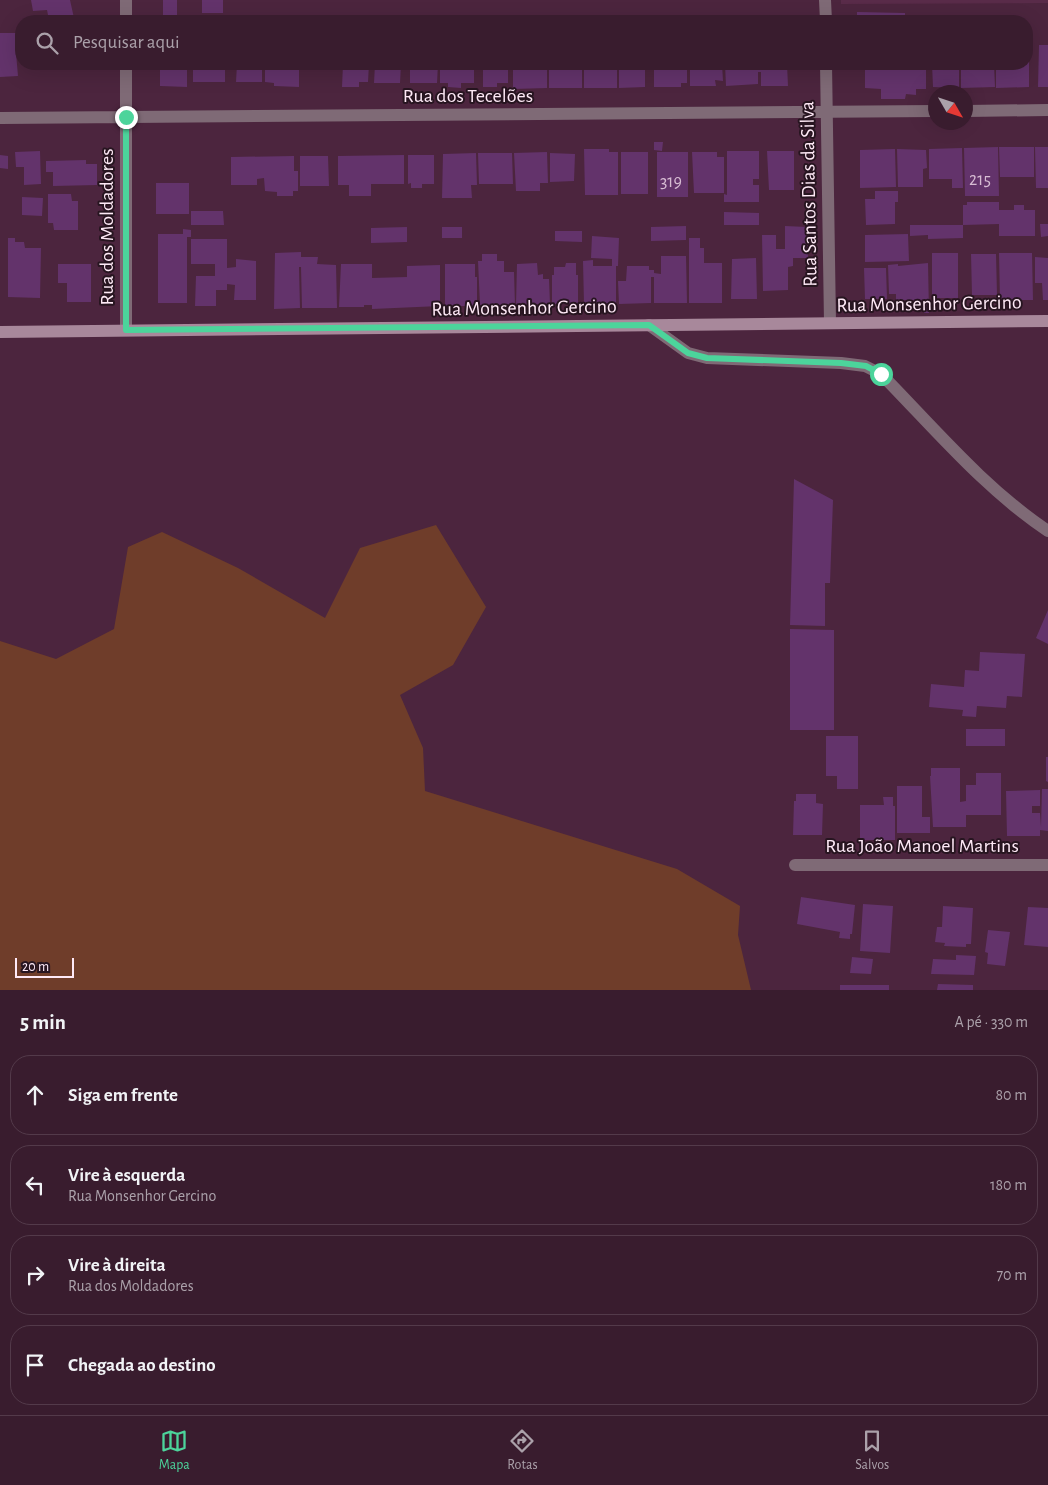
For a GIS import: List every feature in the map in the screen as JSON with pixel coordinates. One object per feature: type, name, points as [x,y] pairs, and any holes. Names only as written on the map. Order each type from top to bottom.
[{"type":"main road","name":"Rua Monsenhor Gercino","points":[[0,332],[1048,321]]},
{"type":"street","points":[[126,0],[126,15]]},
{"type":"street","points":[[825,0],[826,15]]},
{"type":"street","name":"Rua dos Moldadores","points":[[126,70],[126,330]]},
{"type":"street","name":"Rua Santos Dias da Silva","points":[[826,70],[830,323]]},
{"type":"street","points":[[973,111],[1048,110]]},
{"type":"street","name":"Rua dos Tecelões","points":[[0,118],[928,111]]},
{"type":"street","points":[[649,325],[688,353],[707,358],[841,363],[866,366],[881,374],[992,487],[1048,531]]},
{"type":"street","name":"Rua João Manoel Martins","points":[[795,865],[1048,865]]},
{"type":"shaded area","points":[[841,0],[1048,0],[1048,3],[841,4]]},
{"type":"shaded area","points":[[436,525],[486,607],[453,665],[400,695],[423,748],[425,791],[677,869],[740,906],[738,935],[751,990],[0,990],[0,641],[56,659],[114,629],[128,547],[162,532],[238,568],[325,618],[360,548]]},
{"type":"building","points":[[31,0],[70,0],[73,15],[48,15],[47,10],[33,11]]},
{"type":"building","points":[[163,0],[177,0],[177,15],[163,15]]},
{"type":"building","points":[[202,0],[223,0],[223,13],[202,13]]},
{"type":"building","points":[[857,12],[905,13],[905,15],[857,15]]},
{"type":"building","points":[[0,33],[15,33],[15,70],[17,70],[18,76],[0,77]]},
{"type":"building","points":[[1039,45],[1048,45],[1048,87],[1038,87]]},
{"type":"building","points":[[160,70],[187,70],[187,87],[160,86]]},
{"type":"building","points":[[193,70],[225,70],[225,82],[193,82]]},
{"type":"building","points":[[237,70],[262,70],[262,82],[236,82]]},
{"type":"building","points":[[265,70],[299,70],[299,87],[274,86],[274,83],[265,82]]},
{"type":"building","points":[[343,70],[369,70],[368,82],[359,82],[359,87],[342,87]]},
{"type":"building","points":[[375,70],[401,70],[400,83],[374,83]]},
{"type":"building","points":[[410,70],[438,70],[437,83],[410,83]]},
{"type":"building","points":[[440,70],[474,70],[474,83],[461,83],[461,88],[448,87],[448,83],[440,83]]},
{"type":"building","points":[[483,70],[508,70],[508,83],[497,83],[497,87],[483,87]]},
{"type":"building","points":[[513,70],[547,70],[547,88],[513,89]]},
{"type":"building","points":[[549,70],[582,70],[582,88],[549,88]]},
{"type":"building","points":[[584,70],[617,70],[617,88],[584,88]]},
{"type":"building","points":[[619,70],[645,70],[645,87],[619,88]]},
{"type":"building","points":[[654,70],[687,70],[687,83],[681,83],[681,87],[654,87]]},
{"type":"building","points":[[690,70],[722,70],[723,81],[715,80],[716,86],[690,86]]},
{"type":"building","points":[[725,70],[787,70],[788,86],[761,86],[761,72],[758,72],[758,84],[726,86]]},
{"type":"building","points":[[865,70],[926,70],[926,89],[916,89],[916,95],[906,94],[905,99],[881,99],[881,89],[865,88]]},
{"type":"building","points":[[932,70],[959,70],[959,85],[933,85]]},
{"type":"building","points":[[961,70],[994,70],[995,87],[973,88],[973,85],[961,85]]},
{"type":"building","points":[[996,70],[1029,70],[1029,87],[996,88]]},
{"type":"building","points":[[654,142],[663,142],[662,151],[654,150]]},
{"type":"building","points":[[998,147],[999,196],[965,196],[964,148]]},
{"type":"building","points":[[999,147],[1034,147],[1034,177],[1000,177]]},
{"type":"building","points":[[1035,147],[1048,147],[1048,188],[1036,188]]},
{"type":"building","points":[[962,148],[963,188],[952,188],[952,179],[929,179],[929,149]]},
{"type":"building","points":[[584,149],[609,149],[609,152],[618,152],[618,195],[585,195]]},
{"type":"building","points":[[895,149],[896,187],[860,188],[860,150]]},
{"type":"building","points":[[897,149],[926,150],[927,168],[923,169],[923,187],[898,187]]},
{"type":"building","points":[[40,151],[41,184],[24,185],[24,167],[16,167],[15,152]]},
{"type":"building","points":[[727,151],[759,151],[759,179],[753,179],[753,185],[759,185],[759,202],[724,202],[724,194],[727,195]]},
{"type":"building","points":[[767,151],[794,151],[794,190],[769,190]]},
{"type":"building","points":[[547,152],[548,183],[540,183],[540,191],[516,191],[514,153]]},
{"type":"building","points":[[621,152],[648,152],[648,194],[621,194]]},
{"type":"building","points":[[657,152],[688,152],[688,197],[657,197]]},
{"type":"building","points":[[692,152],[717,152],[717,157],[724,157],[724,193],[694,193]]},
{"type":"building","points":[[476,153],[477,185],[471,185],[472,198],[442,198],[443,154]]},
{"type":"building","points":[[478,153],[512,153],[513,184],[479,184]]},
{"type":"building","points":[[550,153],[575,154],[574,181],[550,182]]},
{"type":"building","points":[[0,155],[8,156],[8,169],[0,168]]},
{"type":"building","points":[[404,155],[404,184],[371,184],[371,196],[349,196],[349,185],[338,185],[338,156]]},
{"type":"building","points":[[408,155],[434,155],[434,184],[422,184],[422,188],[411,188],[411,183],[408,184]]},
{"type":"building","points":[[294,156],[294,171],[298,171],[298,191],[293,191],[293,196],[277,196],[277,192],[265,191],[264,178],[257,179],[257,185],[231,185],[231,157]]},
{"type":"building","points":[[300,156],[328,156],[329,186],[300,186]]},
{"type":"building","points":[[86,160],[86,164],[97,164],[97,185],[53,186],[53,172],[46,172],[46,161]]},
{"type":"building","points":[[156,183],[189,183],[189,214],[156,214]]},
{"type":"building","points":[[875,191],[898,191],[898,202],[895,202],[895,224],[866,225],[865,199],[875,199]]},
{"type":"building","points":[[48,194],[71,194],[72,201],[78,201],[78,230],[54,230],[53,223],[48,223]]},
{"type":"building","points":[[22,197],[43,198],[42,216],[22,215]]},
{"type":"building","points":[[967,202],[999,202],[999,210],[1014,210],[1014,205],[1024,205],[1024,210],[1035,210],[1035,236],[999,236],[999,224],[963,225],[963,205],[967,205]]},
{"type":"building","points":[[191,211],[223,211],[224,225],[191,225]]},
{"type":"building","points":[[724,212],[759,213],[759,225],[724,225]]},
{"type":"building","points":[[1040,224],[1048,224],[1048,236],[1041,237]]},
{"type":"building","points":[[910,225],[963,225],[963,238],[928,239],[928,235],[910,236]]},
{"type":"building","points":[[686,226],[686,240],[651,241],[651,227]]},
{"type":"building","points":[[785,226],[807,227],[808,258],[793,258],[793,266],[788,267],[788,290],[763,291],[762,235],[776,235],[776,249],[785,249]]},
{"type":"building","points":[[407,227],[407,242],[371,243],[371,228]]},
{"type":"building","points":[[442,227],[462,227],[462,238],[442,238]]},
{"type":"building","points":[[183,229],[191,230],[191,237],[187,237],[187,303],[158,303],[158,234],[183,234]]},
{"type":"building","points":[[555,231],[582,231],[582,242],[555,241]]},
{"type":"building","points":[[908,234],[909,261],[865,262],[865,235]]},
{"type":"building","points":[[592,236],[619,238],[618,266],[616,266],[616,304],[584,304],[583,261],[593,260],[593,266],[612,266],[612,259],[591,258]]},
{"type":"building","points":[[8,238],[15,238],[15,242],[24,242],[25,248],[41,248],[40,298],[8,297]]},
{"type":"building","points":[[689,238],[700,238],[700,248],[704,248],[704,263],[722,263],[722,303],[689,303]]},
{"type":"building","points":[[191,239],[227,239],[227,268],[236,267],[236,259],[256,261],[256,300],[234,300],[235,285],[227,284],[227,290],[216,290],[216,306],[195,306],[196,276],[215,276],[215,264],[191,264]]},
{"type":"building","points":[[301,252],[301,257],[318,257],[317,264],[336,265],[337,308],[302,308],[301,267],[299,267],[300,308],[274,309],[275,253]]},
{"type":"building","points":[[932,253],[958,253],[958,298],[932,298]]},
{"type":"building","points":[[999,253],[1032,253],[1033,300],[1000,300]]},
{"type":"building","points":[[482,254],[497,254],[497,261],[504,261],[504,272],[514,272],[515,305],[480,305],[478,261],[482,261]]},
{"type":"building","points":[[971,254],[996,254],[997,295],[972,295]]},
{"type":"building","points":[[661,256],[686,256],[687,303],[654,303],[654,277],[651,277],[651,303],[619,304],[618,281],[626,281],[627,266],[649,266],[649,270],[654,270],[654,273],[661,274]]},
{"type":"building","points":[[1035,257],[1048,258],[1048,300],[1043,300],[1042,283],[1035,283]]},
{"type":"building","points":[[756,258],[757,299],[731,299],[732,259]]},
{"type":"building","points":[[537,263],[538,275],[543,274],[543,279],[549,279],[550,304],[516,305],[517,264]]},
{"type":"building","points":[[566,263],[576,263],[578,304],[552,304],[552,275],[554,275],[554,267],[565,267]]},
{"type":"building","points":[[928,263],[929,313],[924,313],[923,308],[913,308],[913,300],[896,300],[896,294],[889,294],[888,265]]},
{"type":"building","points":[[58,264],[91,264],[91,302],[67,302],[67,283],[58,283]]},
{"type":"building","points":[[341,264],[372,264],[372,278],[407,277],[407,266],[440,265],[440,306],[372,309],[372,305],[364,305],[364,307],[339,307]]},
{"type":"building","points":[[445,264],[475,264],[477,306],[445,306]]},
{"type":"building","points":[[864,268],[886,268],[887,299],[865,299]]},
{"type":"building","points":[[794,479],[833,500],[830,583],[825,583],[825,626],[790,625]]},
{"type":"building","points":[[1048,610],[1048,644],[1036,638]]},
{"type":"building","points":[[790,629],[834,630],[834,730],[790,730]]},
{"type":"building","points":[[980,652],[1025,654],[1022,697],[1007,696],[1006,708],[977,706],[976,717],[962,716],[963,710],[929,707],[931,684],[964,687],[965,670],[979,671]]},
{"type":"building","points":[[966,729],[1005,729],[1005,746],[966,746]]},
{"type":"building","points":[[826,736],[858,736],[858,789],[837,789],[837,776],[826,776]]},
{"type":"building","points":[[1046,757],[1048,757],[1048,782],[1046,781]]},
{"type":"building","points":[[931,768],[960,768],[960,802],[966,801],[966,785],[976,785],[976,773],[1001,773],[1001,815],[966,815],[966,827],[933,827]]},
{"type":"building","points":[[897,786],[922,786],[922,817],[930,817],[930,833],[897,833]]},
{"type":"building","points":[[1042,789],[1048,789],[1048,831],[1040,830],[1040,836],[1007,836],[1006,791],[1040,790],[1040,806],[1032,806],[1032,813],[1040,813],[1041,827]]},
{"type":"building","points":[[796,794],[816,794],[816,803],[823,804],[822,835],[793,835]]},
{"type":"building","points":[[883,797],[893,797],[893,806],[895,806],[895,840],[860,840],[860,805],[884,805]]},
{"type":"building","points":[[801,897],[855,905],[850,939],[839,938],[840,932],[797,924]]},
{"type":"building","points":[[863,904],[893,906],[890,953],[860,951]]},
{"type":"building","points":[[943,906],[973,908],[971,944],[966,944],[966,947],[944,946],[945,943],[935,942],[937,927],[942,927]]},
{"type":"building","points":[[1028,907],[1048,908],[1048,947],[1024,945]]},
{"type":"building","points":[[988,930],[1010,932],[1005,966],[987,964],[988,953],[985,952]]},
{"type":"building","points":[[956,955],[976,956],[974,975],[931,974],[933,959],[956,960]]},
{"type":"building","points":[[852,957],[873,959],[871,974],[850,973]]},
{"type":"building","points":[[938,984],[973,985],[973,990],[937,990]]},
{"type":"building","points":[[840,985],[889,985],[889,990],[840,990]]},
{"type":"route","points":[[126,117],[126,330],[649,325],[688,353],[707,358],[841,363],[866,366],[881,374]]}]
